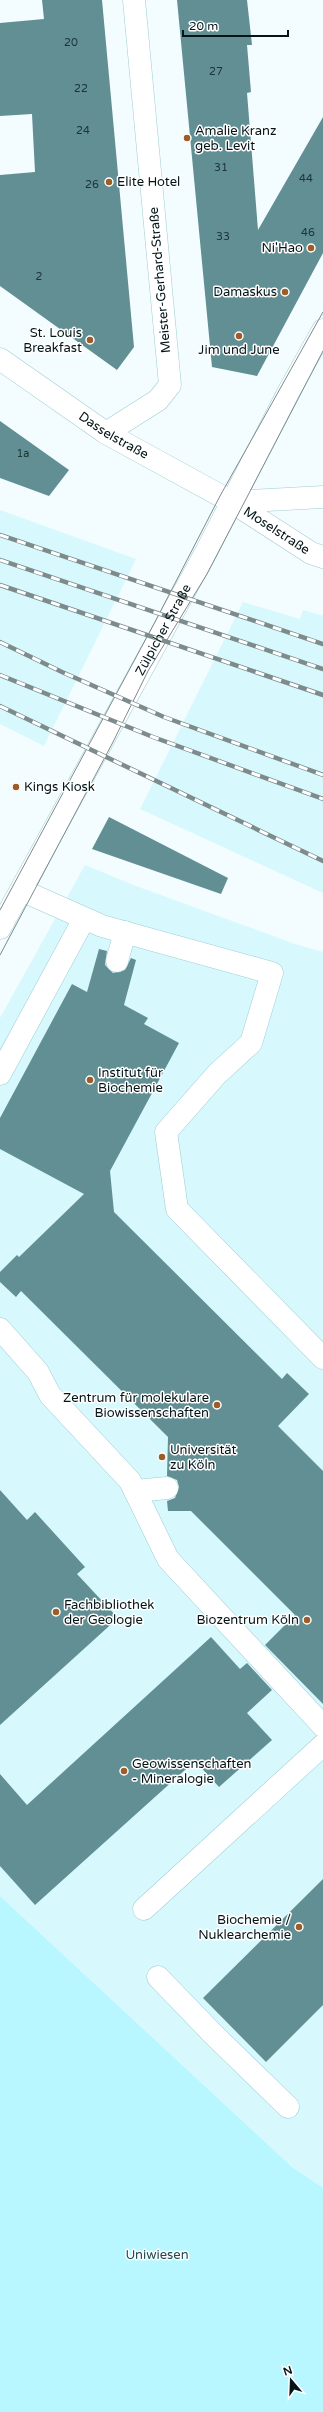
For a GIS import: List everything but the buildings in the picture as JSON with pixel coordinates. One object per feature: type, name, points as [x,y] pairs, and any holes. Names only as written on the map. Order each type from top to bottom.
[{"type":"street","name":"Meister-Gerhard-Straße","points":[[106,433],[158,400],[170,385],[134,0]]},
{"type":"street","name":"Zülpicher Straße","points":[[0,928],[232,502],[289,391],[323,330]]},
{"type":"street","name":"Dasselstraße","points":[[0,359],[106,433],[232,502]]},
{"type":"street","points":[[232,502],[323,497]]},
{"type":"street","name":"Moselstraße","points":[[232,502],[311,553],[323,557]]},
{"type":"street","points":[[21,890],[84,919],[272,973],[251,1043],[217,1074],[166,1132],[177,1208],[323,1358]]},
{"type":"street","points":[[0,1074],[84,919]]},
{"type":"street","points":[[117,961],[125,932]]},
{"type":"street","points":[[0,1329],[38,1372],[50,1395],[130,1481],[168,1559],[289,1692],[323,1726]]},
{"type":"street","points":[[135,1491],[167,1488]]},
{"type":"street","points":[[144,1909],[323,1745]]},
{"type":"street","points":[[158,1977],[212,2033],[288,2107]]},
{"type":"shaded area","points":[[0,510],[136,559],[44,746],[0,724]]},
{"type":"shaded area","points":[[243,602],[300,619],[303,610],[323,616],[323,893],[140,809]]},
{"type":"shaded area","name":"Universität zu Köln","points":[[85,865],[136,886],[295,944],[323,952],[323,2188],[292,2167],[0,1896],[0,1018]]},
{"type":"green space","name":"Uniwiesen","points":[[0,1896],[292,2167],[323,2188],[323,2412],[0,2412]]},
{"type":"tram line","points":[[0,910],[155,622],[220,496],[323,312]]},
{"type":"tram line","points":[[0,955],[113,742],[148,671],[207,574],[323,351]]},
{"type":"railway","points":[[0,535],[323,644]]},
{"type":"railway","points":[[0,560],[323,669]]},
{"type":"railway","points":[[0,585],[323,695]]},
{"type":"railway","points":[[0,642],[62,672],[164,717],[323,775]]},
{"type":"railway","points":[[0,675],[153,737],[323,799]]},
{"type":"railway","points":[[0,706],[323,861]]},
{"type":"place","name":"Amalie Kranz geb. Levit","points":[[187,138]]},
{"type":"place","name":"Elite Hotel","points":[[109,182]]},
{"type":"place","name":"Ni'Hao","points":[[311,248]]},
{"type":"place","name":"Damaskus","points":[[285,292]]},
{"type":"place","name":"Jim und June","points":[[239,336]]},
{"type":"place","name":"St. Louis Breakfast","points":[[90,340]]},
{"type":"place","name":"Kings Kiosk","points":[[16,787]]},
{"type":"place","name":"Institut für Biochemie","points":[[90,1080]]},
{"type":"place","name":"Zentrum für molekulare Biowissenschaften","points":[[217,1405]]},
{"type":"place","name":"Universität zu Köln","points":[[162,1457]]},
{"type":"place","name":"Fachbibliothek der Geologie","points":[[56,1612]]},
{"type":"place","name":"Biozentrum Köln","points":[[307,1620]]},
{"type":"place","name":"Geowissenschaften - Mineralogie","points":[[124,1771]]},
{"type":"place","name":"Biochemie / Nuklearchemie","points":[[299,1927]]}]
